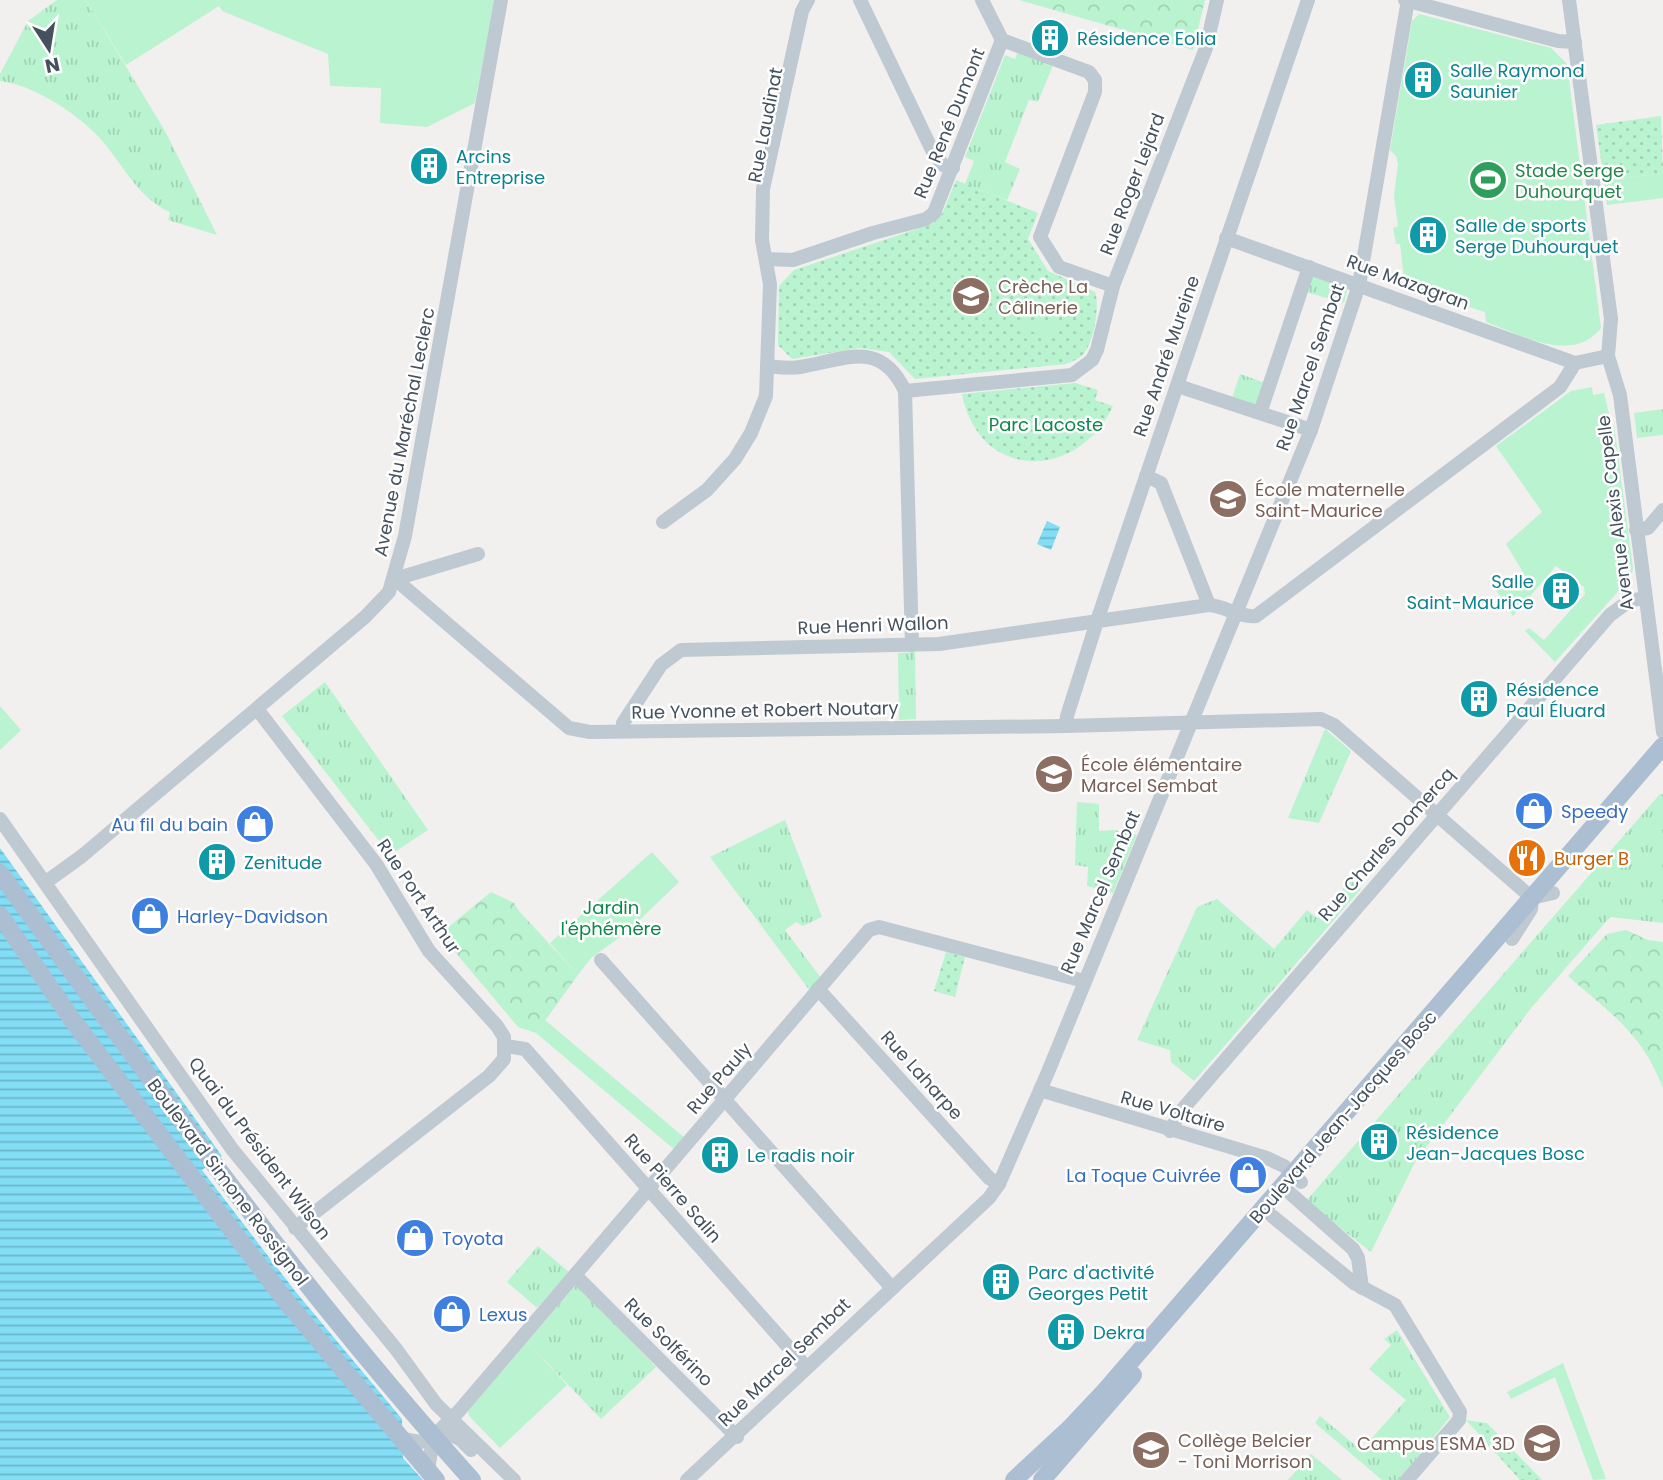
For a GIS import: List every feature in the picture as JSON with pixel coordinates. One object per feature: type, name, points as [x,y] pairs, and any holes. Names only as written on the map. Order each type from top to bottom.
[{"type":"main road","name":"Boulevard Jean-Jacques Bosc","points":[[1041,1480],[1272,1216],[1292,1184],[1663,746]]},
{"type":"main road","name":"Boulevard Jean-Jacques Bosc","points":[[1021,1478],[1071,1427],[1292,1184],[1553,893],[1663,765]]},
{"type":"main road","name":"Boulevard Simone Rossignol","points":[[0,873],[211,1163],[310,1290],[472,1480]]},
{"type":"main road","name":"Boulevard Simone Rossignol","points":[[0,915],[71,1018],[190,1177],[285,1300],[432,1475]]},
{"type":"street","name":"Avenue du Maréchal Leclerc","points":[[46,882],[82,856],[257,709],[365,617],[389,592],[395,579],[501,0]]},
{"type":"street","name":"Rue Laudinat","points":[[663,522],[707,490],[745,444],[766,396],[770,284],[762,240],[766,165],[802,11],[808,0]]},
{"type":"street","name":"Rue Laudinat","points":[[766,260],[771,240],[774,164],[809,13],[816,0]]},
{"type":"street","points":[[860,0],[932,150],[943,165],[953,168]]},
{"type":"street","points":[[982,0],[1002,40],[1089,72],[1095,80],[1095,92],[1040,237],[1059,267],[1113,286]]},
{"type":"street","name":"Rue Roger Lejard","points":[[905,391],[1072,375],[1082,370],[1097,350],[1113,286],[1206,48],[1217,0]]},
{"type":"street","name":"Rue André Mureine","points":[[1066,726],[1097,620],[1308,0]]},
{"type":"street","points":[[1407,0],[1558,41],[1574,42]]},
{"type":"street","name":"Rue Marcel Sembat","points":[[687,1480],[737,1437],[806,1367],[989,1198],[999,1184],[1311,430],[1359,285],[1407,0]]},
{"type":"street","name":"Avenue Alexis Capelle","points":[[1569,0],[1611,319],[1608,356],[1620,395],[1663,732]]},
{"type":"street","name":"Rue René Dumont","points":[[766,260],[793,260],[873,233],[926,219],[934,213],[1002,40]]},
{"type":"street","name":"Rue Mazagran","points":[[1226,238],[1575,363]]},
{"type":"street","points":[[1260,413],[1309,267]]},
{"type":"street","points":[[1146,476],[1160,483],[1209,605],[1247,617],[1256,616],[1560,387],[1575,363],[1608,356]]},
{"type":"street","points":[[767,366],[800,367],[830,358],[870,357],[885,363],[898,376],[905,391],[912,645]]},
{"type":"street","points":[[1178,386],[1311,430]]},
{"type":"street","points":[[1636,530],[1648,527],[1663,510]]},
{"type":"street","points":[[395,579],[478,554]]},
{"type":"street","name":"Rue Yvonne et Robert Noutary","points":[[395,579],[569,728],[590,732],[1066,726],[1321,719],[1334,725],[1532,898]]},
{"type":"street","points":[[1243,598],[1270,603]]},
{"type":"street","name":"Rue Charles Domercq","points":[[1170,1130],[1181,1111],[1611,615],[1629,601],[1644,598]]},
{"type":"street","name":"Rue Henri Wallon","points":[[623,731],[623,723],[661,665],[669,656],[681,650],[939,644],[1209,605]]},
{"type":"street","name":"Rue Port Arthur","points":[[257,709],[376,864],[429,951],[497,1026],[505,1046]]},
{"type":"street","name":"Quai du Président Wilson","points":[[0,819],[144,1027],[233,1149],[396,1349],[436,1404],[514,1480]]},
{"type":"street","points":[[1512,939],[1531,909],[1532,898],[1553,893]]},
{"type":"street","name":"Rue Pauly","points":[[433,1437],[725,1101],[869,930],[879,927],[1084,981]]},
{"type":"street","points":[[601,960],[891,1288]]},
{"type":"street","name":"Rue Laharpe","points":[[818,989],[989,1178],[999,1184]]},
{"type":"street","points":[[295,1228],[489,1076],[504,1059],[505,1046]]},
{"type":"street","name":"Rue Pierre Salin","points":[[505,1046],[525,1049],[806,1367]]},
{"type":"street","name":"Rue Voltaire","points":[[1040,1090],[1267,1158],[1353,1249],[1358,1258],[1362,1288]]},
{"type":"street","points":[[1272,1216],[1362,1288],[1395,1305],[1460,1412],[1459,1420],[1407,1480]]},
{"type":"street","name":"Rue Solférino","points":[[575,1275],[737,1437]]},
{"type":"street","points":[[1041,1480],[1050,1461],[1110,1395],[1129,1364]]},
{"type":"street","points":[[403,1439],[421,1442],[446,1433],[460,1439],[504,1480]]},
{"type":"street","points":[[432,1475],[433,1437]]},
{"type":"green space","points":[[57,0],[86,0],[165,131],[217,235],[168,220],[170,212],[147,197],[104,143],[85,124],[38,93],[0,81],[0,74],[28,21]]},
{"type":"green space","points":[[86,0],[494,0],[475,103],[427,127],[380,123],[381,88],[330,86],[328,54],[222,11],[219,6],[126,65]]},
{"type":"green space","points":[[1019,0],[1205,0],[1193,50]]},
{"type":"green space","name":"Stade Serge Duhourquet","points":[[1419,14],[1551,48],[1567,64],[1601,328],[1589,339],[1561,346],[1530,339],[1486,322],[1485,312],[1405,287],[1400,244],[1396,244],[1393,228],[1398,226],[1394,195],[1398,164],[1396,156],[1390,150],[1412,21]]},
{"type":"green space","points":[[1018,51],[1053,65],[1038,102],[1029,100],[1005,162],[1020,169],[1007,200],[965,184],[974,161],[965,157],[1005,55],[1015,59]]},
{"type":"green space","points":[[1661,116],[1663,173],[1604,181],[1596,125]]},
{"type":"green space","points":[[1663,173],[1663,198],[1607,205],[1604,181]]},
{"type":"green space","name":"Parc Lacoste","points":[[956,180],[1038,213],[1028,239],[1048,271],[1095,292],[1095,323],[1091,340],[1083,354],[1066,364],[915,379],[889,352],[860,348],[792,359],[778,345],[779,286],[794,270],[932,224],[943,212]]},
{"type":"green space","points":[[1316,275],[1344,284],[1347,290],[1344,303],[1306,292],[1311,278]]},
{"type":"green space","points":[[1024,319],[1057,323],[1056,336],[1022,330]]},
{"type":"green space","points":[[1240,374],[1265,383],[1257,407],[1232,398]]},
{"type":"green space","name":"Parc Lacoste","points":[[1075,383],[1098,390],[1095,400],[1113,406],[1097,431],[1077,448],[1054,459],[1030,461],[1008,456],[988,443],[972,423],[962,394]]},
{"type":"green space","points":[[1592,387],[1593,395],[1604,393],[1609,414],[1598,416],[1602,430],[1605,426],[1614,425],[1633,568],[1631,577],[1555,662],[1525,631],[1529,628],[1544,640],[1585,594],[1584,587],[1556,566],[1513,616],[1492,584],[1495,582],[1501,588],[1524,574],[1506,544],[1542,512],[1496,446],[1571,391]]},
{"type":"green space","points":[[1663,409],[1663,435],[1637,438],[1634,413]]},
{"type":"green space","points":[[915,652],[916,719],[899,720],[898,653]]},
{"type":"green space","points":[[325,682],[428,830],[390,855],[282,716]]},
{"type":"green space","points":[[0,706],[21,730],[0,750]]},
{"type":"green space","points":[[1325,729],[1351,751],[1319,823],[1288,818]]},
{"type":"green space","points":[[1660,794],[1663,794],[1663,923],[1610,917],[1532,1007],[1415,1162],[1371,1252],[1306,1201]]},
{"type":"green space","points":[[1077,802],[1099,804],[1099,831],[1114,830],[1137,835],[1113,893],[1087,886],[1088,867],[1075,865]]},
{"type":"green space","points":[[785,820],[822,917],[803,926],[796,922],[785,930],[821,978],[810,991],[710,857]]},
{"type":"green space","name":"Jardin l'éphémère","points":[[652,852],[679,882],[627,932],[591,958],[578,975],[550,943]]},
{"type":"green space","points":[[1351,880],[1361,889],[1194,1081],[1171,1062],[1170,1050],[1137,1040],[1197,907],[1217,899],[1274,949],[1307,910],[1317,918]]},
{"type":"green space","points":[[491,892],[514,903],[578,975],[536,1033],[518,1027],[440,934]]},
{"type":"green space","points":[[1626,930],[1648,940],[1663,942],[1663,1088],[1635,1038],[1568,976],[1607,934]]},
{"type":"green space","points":[[946,952],[965,957],[955,997],[934,991]]},
{"type":"green space","points":[[545,1020],[685,1138],[675,1150],[536,1033]]},
{"type":"green space","points":[[538,1246],[569,1272],[537,1308],[507,1282]]},
{"type":"green space","points":[[577,1284],[656,1367],[601,1419],[527,1342]]},
{"type":"green space","points":[[1397,1330],[1450,1417],[1399,1480],[1382,1480],[1315,1423],[1320,1416],[1361,1450],[1406,1400],[1369,1369],[1391,1345],[1384,1339]]},
{"type":"green space","points":[[527,1342],[567,1385],[500,1448],[469,1416],[468,1411]]},
{"type":"green space","points":[[1563,1363],[1606,1479],[1593,1480],[1555,1377],[1511,1399],[1507,1392]]},
{"type":"green space","points":[[1466,1420],[1487,1423],[1542,1480],[1520,1480]]},
{"type":"green space","points":[[1311,1454],[1342,1480],[1288,1480]]},
{"type":"water","points":[[1047,521],[1060,527],[1051,550],[1037,544]]},
{"type":"water","points":[[0,848],[222,1156],[202,1170],[295,1291],[402,1419],[403,1458],[423,1480],[0,1480]]},
{"type":"place","name":"Résidence Eolia","points":[[1050,38]]},
{"type":"place","name":"Salle Raymond Saunier","points":[[1423,80]]},
{"type":"place","name":"Arcins Entreprise","points":[[429,166]]},
{"type":"place","name":"Stade Serge Duhourquet","points":[[1488,180]]},
{"type":"place","name":"Salle de sports Serge Duhourquet","points":[[1428,235]]},
{"type":"place","name":"Crèche La Câlinerie","points":[[971,296]]},
{"type":"place","name":"École maternelle Saint-Maurice","points":[[1228,499]]},
{"type":"place","name":"Salle Saint-Maurice","points":[[1561,591]]},
{"type":"place","name":"Résidence Paul Éluard","points":[[1479,699]]},
{"type":"place","name":"École élémentaire Marcel Sembat","points":[[1054,774]]},
{"type":"place","name":"Speedy","points":[[1534,811]]},
{"type":"place","name":"Au fil du bain","points":[[255,824]]},
{"type":"place","name":"Burger B","points":[[1527,858]]},
{"type":"place","name":"Zenitude","points":[[217,862]]},
{"type":"place","name":"Harley-Davidson","points":[[150,916]]},
{"type":"place","name":"Résidence Jean-Jacques Bosc","points":[[1379,1142]]},
{"type":"place","name":"Le radis noir","points":[[720,1155]]},
{"type":"place","name":"La Toque Cuivrée","points":[[1248,1175]]},
{"type":"place","name":"Toyota","points":[[415,1238]]},
{"type":"place","name":"Parc d'activité Georges Petit","points":[[1001,1282]]},
{"type":"place","name":"Lexus","points":[[452,1314]]},
{"type":"place","name":"Dekra","points":[[1066,1332]]},
{"type":"place","name":"Campus ESMA 3D","points":[[1542,1443]]},
{"type":"place","name":"Collège Belcier - Toni Morrison","points":[[1151,1450]]}]
